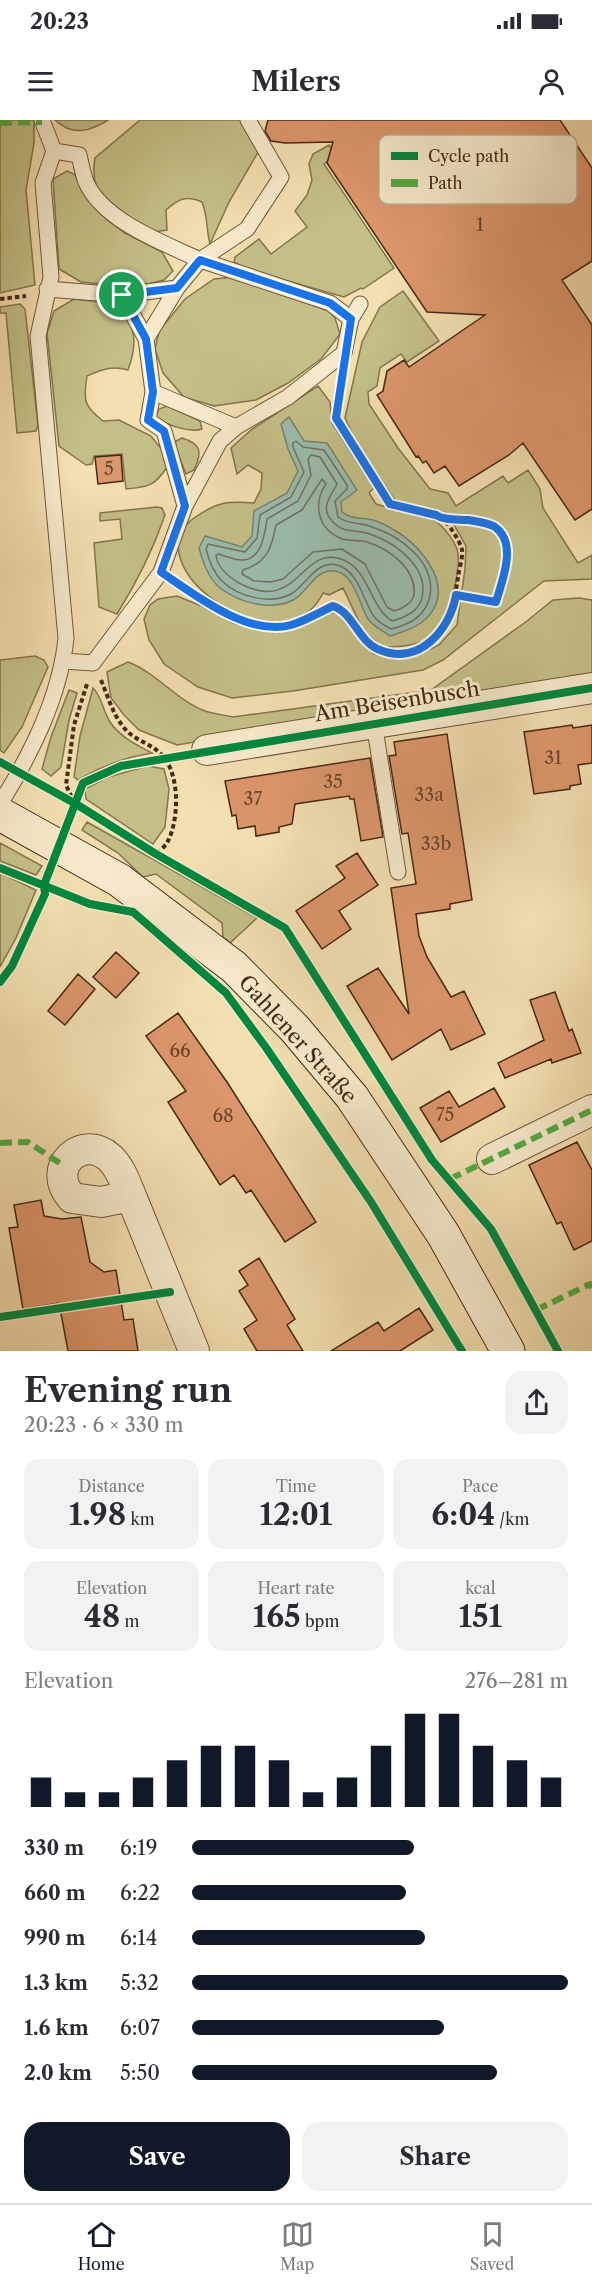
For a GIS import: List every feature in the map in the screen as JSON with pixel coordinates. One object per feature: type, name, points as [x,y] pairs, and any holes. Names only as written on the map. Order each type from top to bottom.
[{"type":"main road","name":"Gahlener Straße","points":[[0,814],[119,880],[234,967],[295,1029],[352,1097],[443,1234],[508,1351]]},
{"type":"street","name":"Am Beisenbusch","points":[[207,750],[592,688]]},
{"type":"street","points":[[492,1159],[592,1110]]},
{"type":"street","points":[[131,1196],[194,1351]]},
{"type":"lane","points":[[0,804],[20,772],[44,718],[64,661],[66,616],[38,336],[51,277],[43,183],[54,151],[42,120]]},
{"type":"lane","points":[[146,339],[177,288],[200,260],[248,229],[281,177],[248,120]]},
{"type":"lane","points":[[54,151],[79,155],[87,184],[106,209],[135,229],[200,260],[330,303],[351,319]]},
{"type":"lane","points":[[47,289],[122,295],[177,288]]},
{"type":"lane","points":[[122,295],[146,339],[153,392],[148,420],[164,431],[185,506]]},
{"type":"lane","points":[[64,661],[93,663],[161,572],[185,506],[220,441],[236,427],[288,397],[344,353],[351,319],[360,304]]},
{"type":"lane","points":[[153,392],[236,427]]},
{"type":"lane","points":[[374,723],[398,872]]},
{"type":"path","points":[[0,299],[22,296]]},
{"type":"path","points":[[161,572],[204,601],[249,623],[270,628],[292,625],[333,606],[344,609],[358,633],[379,650],[401,654],[423,647],[441,633],[453,611],[462,549],[446,522],[436,515],[390,504],[336,418],[344,353]]},
{"type":"path","points":[[441,519],[468,520],[495,527],[506,542],[506,565],[496,602],[456,595]]},
{"type":"path","points":[[93,663],[74,725],[67,775],[66,785],[76,804],[83,783],[121,766],[207,750]]},
{"type":"path","points":[[93,663],[114,713],[130,734],[153,745],[166,759],[174,779],[177,805],[168,842],[156,854]]},
{"type":"shaded area","points":[[0,120],[34,120],[34,143],[26,190],[35,285],[0,293]]},
{"type":"shaded area","points":[[55,120],[108,120],[94,127],[74,130]]},
{"type":"shaded area","points":[[140,120],[242,120],[260,149],[229,202],[210,244],[202,202],[182,199],[174,203],[166,210],[167,230],[153,232],[118,212],[101,196],[96,186],[95,158]]},
{"type":"shaded area","points":[[329,145],[336,155],[324,164],[394,268],[363,289],[344,297],[246,269],[234,262],[235,257],[259,239],[271,254],[307,227],[295,211],[307,195],[312,180],[309,164],[313,154]]},
{"type":"shaded area","points":[[67,171],[74,174],[106,219],[125,233],[162,252],[173,271],[164,280],[144,285],[81,282],[59,269],[53,179]]},
{"type":"shaded area","points":[[234,277],[329,311],[335,318],[340,334],[321,359],[288,383],[256,400],[214,406],[184,397],[163,373],[155,349],[159,331],[185,299],[214,279]]},
{"type":"shaded area","points":[[403,291],[439,341],[407,362],[401,354],[380,368],[377,386],[368,392],[369,404],[398,448],[430,489],[448,493],[456,506],[503,476],[508,483],[528,470],[540,489],[543,508],[578,563],[592,555],[592,579],[544,581],[443,660],[423,670],[293,691],[232,698],[198,687],[164,664],[149,640],[144,619],[150,605],[158,599],[177,596],[204,607],[233,623],[256,630],[275,632],[296,628],[328,613],[339,613],[374,654],[397,658],[418,655],[439,645],[457,625],[466,546],[447,513],[396,502],[357,444],[345,418],[362,342],[380,307]]},
{"type":"shaded area","points":[[74,299],[118,304],[129,320],[134,343],[128,370],[112,368],[87,376],[85,397],[92,411],[103,421],[119,420],[151,436],[164,452],[167,467],[155,482],[126,489],[122,454],[94,456],[92,464],[86,465],[59,446],[47,333],[54,311]]},
{"type":"shaded area","points":[[20,304],[25,309],[38,425],[36,431],[17,433],[6,313],[0,313],[0,307]]},
{"type":"shaded area","points":[[318,386],[330,402],[332,423],[374,488],[369,493],[376,504],[433,520],[446,532],[457,549],[458,569],[449,608],[438,630],[421,642],[383,647],[364,632],[343,588],[329,595],[323,593],[304,615],[277,622],[248,618],[220,604],[196,584],[181,561],[179,538],[194,518],[222,504],[254,503],[261,489],[262,473],[248,465],[237,474],[231,448],[251,430]]},
{"type":"shaded area","points":[[167,406],[200,421],[202,429],[185,429],[171,425],[156,416],[159,409]]},
{"type":"shaded area","points":[[182,438],[197,446],[199,454],[194,470],[186,474],[175,446],[176,441]]},
{"type":"shaded area","points":[[162,508],[165,515],[138,578],[117,614],[99,607],[94,543],[122,539],[120,519],[100,521],[100,513]]},
{"type":"shaded area","points":[[579,598],[592,600],[592,673],[177,745],[139,730],[111,698],[107,672],[128,662],[195,706],[208,712],[233,717],[431,690],[553,600]]},
{"type":"shaded area","points":[[35,656],[44,660],[48,667],[22,727],[4,753],[0,750],[0,660]]},
{"type":"shaded area","points":[[93,688],[114,727],[129,740],[152,753],[114,763],[78,780],[74,777],[80,736]]},
{"type":"shaded area","points":[[69,690],[77,693],[69,720],[61,767],[51,776],[42,769],[51,737]]},
{"type":"shaded area","points":[[148,766],[164,769],[169,789],[165,827],[153,844],[86,799],[85,789],[108,777]]},
{"type":"shaded area","points":[[87,822],[257,918],[230,943],[223,937],[222,923],[156,874],[143,877],[118,853],[82,830]]},
{"type":"shaded area","points":[[0,843],[42,866],[36,875],[0,861]]},
{"type":"shaded area","points":[[0,873],[36,890],[16,938],[0,967]]},
{"type":"water","points":[[289,417],[304,441],[327,443],[357,490],[341,502],[342,512],[384,524],[413,544],[429,564],[438,587],[437,599],[429,616],[419,624],[390,636],[370,622],[352,584],[342,573],[335,571],[322,573],[295,599],[276,605],[256,604],[237,598],[220,588],[209,575],[199,548],[205,536],[242,547],[252,536],[254,511],[287,493],[298,471],[288,449],[281,424]]},
{"type":"building","points":[[268,120],[560,120],[570,135],[379,135],[379,204],[577,204],[577,146],[592,168],[592,261],[562,280],[592,325],[592,509],[575,520],[523,443],[509,455],[459,486],[445,466],[434,473],[426,461],[423,463],[418,456],[416,457],[377,395],[383,391],[387,371],[404,360],[409,367],[485,315],[427,312],[327,163],[333,142],[271,141],[265,131]]},
{"type":"building","points":[[121,455],[123,481],[98,484],[95,457]]},
{"type":"building","points":[[572,725],[573,728],[592,725],[592,763],[578,765],[581,784],[570,786],[570,789],[534,794],[524,732]]},
{"type":"building","points":[[447,734],[472,900],[450,904],[450,909],[416,914],[419,936],[427,957],[451,997],[464,991],[485,1034],[451,1050],[441,1029],[392,1060],[347,986],[378,968],[409,1014],[391,888],[416,884],[408,833],[402,834],[389,756],[396,755],[394,742]]},
{"type":"building","points":[[370,758],[383,837],[361,841],[354,799],[350,799],[349,796],[295,804],[292,824],[279,827],[279,832],[256,836],[255,826],[238,829],[236,815],[232,816],[225,781]]},
{"type":"building","points":[[357,853],[378,885],[339,911],[351,929],[322,949],[296,911],[345,878],[336,866]]},
{"type":"building","points":[[116,952],[139,973],[116,998],[93,977]]},
{"type":"building","points":[[78,974],[95,989],[65,1025],[48,1011]]},
{"type":"building","points":[[555,992],[569,1031],[572,1029],[581,1053],[552,1063],[551,1059],[505,1078],[498,1063],[544,1040],[530,1000]]},
{"type":"building","points":[[178,1013],[227,1082],[316,1222],[285,1242],[251,1190],[246,1193],[234,1175],[220,1185],[168,1102],[186,1091],[146,1036]]},
{"type":"building","points":[[494,1088],[505,1107],[441,1142],[420,1108],[449,1091],[459,1107]]},
{"type":"building","points":[[577,1142],[592,1170],[592,1241],[574,1250],[561,1222],[557,1224],[529,1165]]},
{"type":"building","points":[[41,1200],[44,1216],[62,1219],[81,1217],[90,1262],[104,1272],[116,1270],[124,1320],[133,1319],[138,1351],[68,1351],[59,1303],[23,1309],[9,1228],[18,1227],[14,1205]]},
{"type":"building","points":[[259,1258],[295,1319],[287,1325],[303,1351],[257,1351],[244,1329],[257,1320],[239,1291],[248,1285],[239,1271]]},
{"type":"building","points":[[419,1308],[433,1330],[400,1351],[331,1351],[378,1322],[384,1331]]},
{"type":"marked path","points":[[0,123],[42,122]]},
{"type":"marked path","points":[[450,1179],[592,1110]]},
{"type":"marked path","points":[[0,1143],[28,1142],[64,1166]]},
{"type":"marked path","points":[[536,1310],[590,1284],[592,1288]]},
{"type":"cycle path","points":[[0,982],[12,966],[45,894],[44,885],[83,783],[121,766],[592,688]]},
{"type":"cycle path","points":[[0,762],[76,804],[156,854],[285,928],[432,1160],[491,1229],[558,1351]]},
{"type":"cycle path","points":[[0,868],[90,904],[133,912],[226,993],[371,1202],[462,1351]]},
{"type":"cycle path","points":[[0,1317],[170,1292]]},
{"type":"route","points":[[200,260],[330,303],[351,319],[344,353],[336,418],[390,504],[436,515],[441,519],[468,520],[495,527],[506,542],[506,565],[496,602],[456,595],[453,611],[441,633],[423,647],[401,654],[379,650],[358,633],[344,609],[333,606],[292,625],[270,628],[249,623],[204,601],[161,572],[185,506],[164,431],[148,420],[153,392],[146,339],[122,295],[177,288],[200,260]]}]
